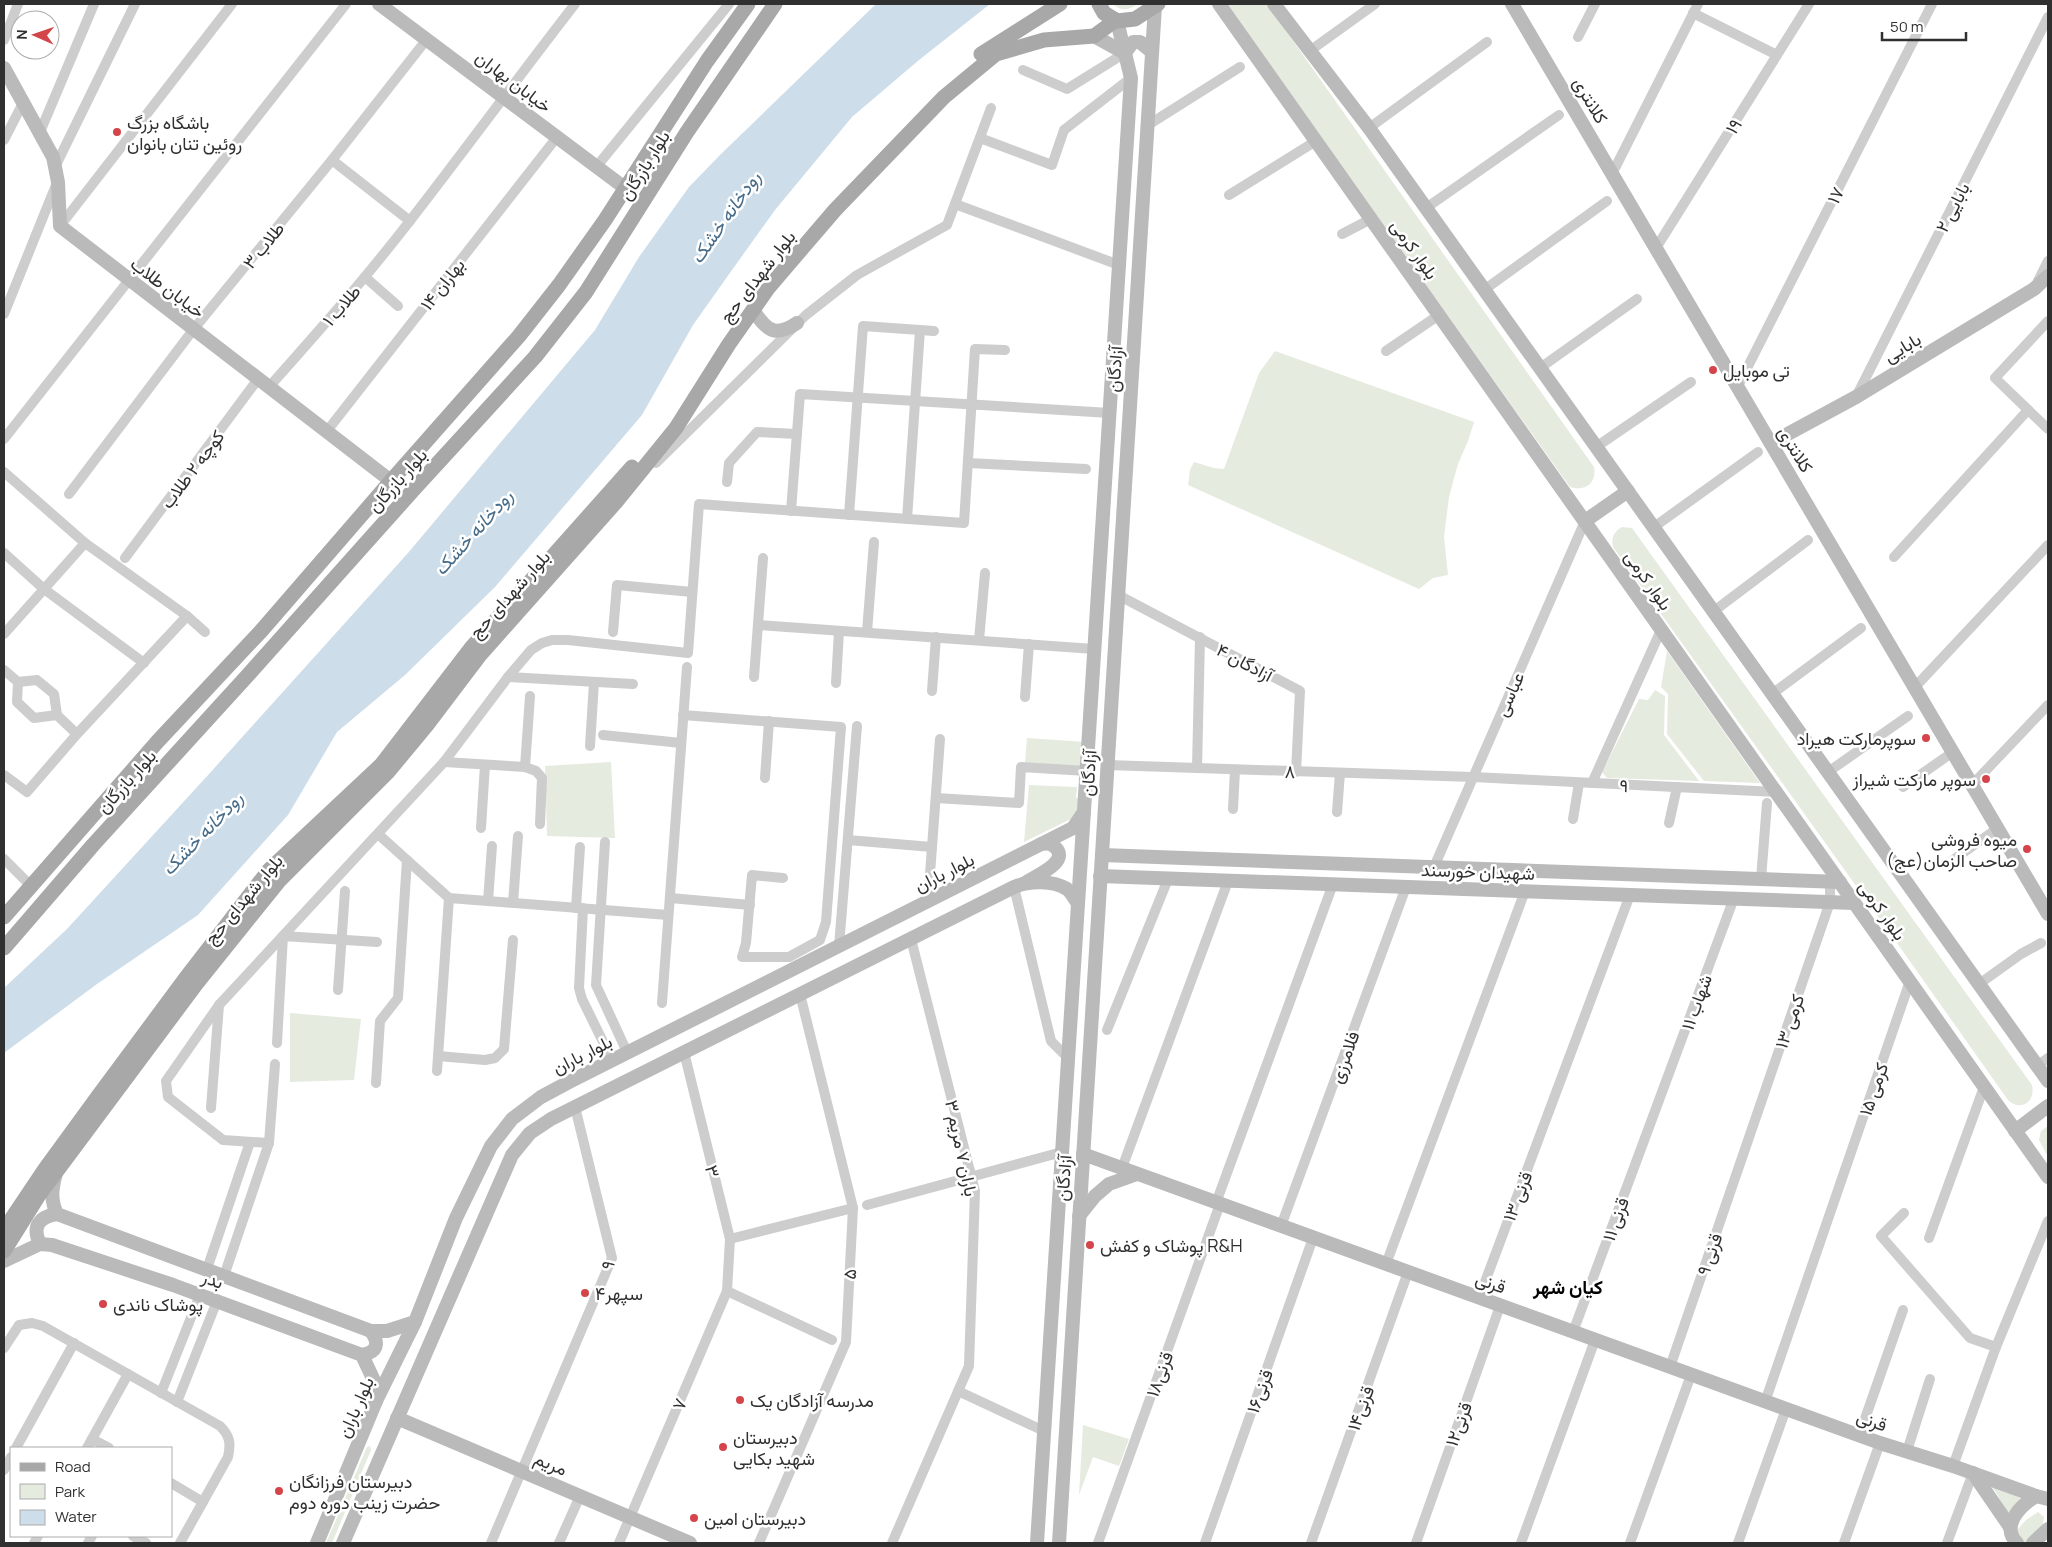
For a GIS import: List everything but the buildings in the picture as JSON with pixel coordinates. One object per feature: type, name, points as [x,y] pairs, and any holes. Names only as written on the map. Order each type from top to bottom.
[{"type":"main road","name":"بلوار بازرگان","points":[[4,918],[158,741],[262,630],[519,336],[559,285],[625,188],[707,61],[748,4]]},
{"type":"main road","name":"بلوار بازرگان","points":[[4,948],[170,760],[535,357],[586,292],[687,132],[775,4]]},
{"type":"main road","name":"بلوار شهدای حج","points":[[4,1230],[45,1169],[99,1095],[269,870],[381,765],[471,648],[646,450],[670,420],[785,254],[937,91],[991,47],[1060,4]]},
{"type":"main road","points":[[1099,4],[1104,13],[1117,21]]},
{"type":"main road","points":[[1094,36],[1117,21],[1135,19],[1156,5]]},
{"type":"main road","name":"بلوار شهدای حج","points":[[4,1251],[56,1171],[108,1106],[197,983],[279,881],[388,772],[427,725],[480,655],[616,502],[676,428],[753,310],[784,267],[835,210],[944,97],[996,54],[1044,40],[1094,36]]},
{"type":"main road","points":[[158,741],[170,760]]},
{"type":"street","points":[[4,40],[18,4]]},
{"type":"street","points":[[40,132],[94,4]]},
{"type":"street","points":[[55,167],[134,4]]},
{"type":"street","points":[[60,226],[232,4]]},
{"type":"street","points":[[4,439],[346,4]]},
{"type":"street","name":"خیابان بهاران","points":[[379,4],[625,188]]},
{"type":"street","name":"طلاب ۱","points":[[264,383],[365,277],[410,221],[503,96],[575,4]]},
{"type":"street","points":[[597,166],[729,4]]},
{"type":"street","name":"بلوار کرمی","points":[[1219,4],[1661,630],[1771,797],[1835,882],[1854,903],[2048,1177]]},
{"type":"street","name":"بلوار کرمی","points":[[1274,4],[1369,128],[1979,984],[2043,1062],[2048,1081]]},
{"type":"street","points":[[1310,50],[1375,4]]},
{"type":"street","name":"کلانتری","points":[[1512,4],[1972,785],[2047,908]]},
{"type":"street","points":[[1578,37],[1595,4]]},
{"type":"street","name":"۱۹","points":[[1656,248],[1809,4]]},
{"type":"street","name":"۱۷","points":[[1738,386],[1932,4]]},
{"type":"street","name":"آزادگان","points":[[1059,1543],[1156,5]]},
{"type":"street","points":[[1612,174],[1696,8],[1778,55]]},
{"type":"street","name":"بابایی ۲","points":[[1856,397],[2048,17]]},
{"type":"street","name":"آزادگان","points":[[1037,1543],[1130,78],[1117,21]]},
{"type":"street","points":[[1094,36],[1125,53]]},
{"type":"street","name":"طلاب ۳","points":[[69,494],[194,330],[427,39]]},
{"type":"street","points":[[1023,70],[1067,89],[1125,53],[1133,42],[1140,42],[1152,52]]},
{"type":"street","points":[[1369,128],[1487,42]]},
{"type":"street","points":[[1148,126],[1240,67]]},
{"type":"street","points":[[4,68],[53,156],[58,182],[60,226]]},
{"type":"street","points":[[980,138],[1052,165],[1064,130],[1130,78]]},
{"type":"street","points":[[4,140],[24,101]]},
{"type":"street","points":[[616,502],[797,323],[857,275],[948,225],[991,108]]},
{"type":"street","points":[[1426,208],[1559,115]]},
{"type":"street","name":"بهاران ۱۴","points":[[327,431],[557,137]]},
{"type":"street","points":[[1229,194],[1316,141]]},
{"type":"street","points":[[332,160],[410,221]]},
{"type":"street","points":[[4,314],[58,182]]},
{"type":"street","points":[[1484,290],[1607,201]]},
{"type":"street","points":[[955,204],[1119,265]]},
{"type":"street","points":[[1342,234],[1371,219]]},
{"type":"street","name":"خیابان طلاب","points":[[60,226],[391,481]]},
{"type":"street","points":[[2034,289],[2048,261]]},
{"type":"street","name":"بابایی","points":[[1771,443],[1856,397],[2034,289],[2048,276]]},
{"type":"street","points":[[365,277],[398,306]]},
{"type":"street","points":[[1540,368],[1636,299]]},
{"type":"street","points":[[753,310],[762,325],[774,331],[786,330],[797,323]]},
{"type":"street","points":[[1386,351],[1439,315]]},
{"type":"street","points":[[2048,321],[1995,378],[2048,429]]},
{"type":"street","points":[[849,515],[863,326],[934,332]]},
{"type":"street","points":[[907,519],[920,330]]},
{"type":"street","points":[[269,1143],[222,1140],[168,1096],[166,1081],[219,1005],[444,762],[508,677],[531,650],[542,643],[552,640],[568,640],[688,653],[699,504],[964,523],[975,349],[1005,350]]},
{"type":"street","points":[[1596,447],[1691,382]]},
{"type":"street","name":"کوچه ۲ طلاب","points":[[125,558],[264,383]]},
{"type":"street","points":[[791,511],[800,394],[1110,413]]},
{"type":"street","points":[[1894,557],[2028,410]]},
{"type":"street","points":[[727,482],[729,463],[756,432],[797,434]]},
{"type":"street","points":[[1654,527],[1758,452]]},
{"type":"street","points":[[968,463],[1086,469]]},
{"type":"street","points":[[4,472],[85,543],[187,616],[205,632]]},
{"type":"street","points":[[1584,521],[1628,491]]},
{"type":"street","name":"عباسی","points":[[1434,867],[1584,521]]},
{"type":"street","points":[[1714,611],[1808,540]]},
{"type":"street","points":[[867,632],[874,542]]},
{"type":"street","points":[[1101,542],[1121,543]]},
{"type":"street","points":[[4,634],[85,543]]},
{"type":"street","points":[[1915,687],[2048,545]]},
{"type":"street","points":[[4,553],[44,590],[144,663]]},
{"type":"street","points":[[754,677],[762,558]]},
{"type":"street","points":[[979,640],[985,574]]},
{"type":"street","points":[[613,632],[617,586],[692,592]]},
{"type":"street","name":"آزادگان ۴","points":[[1118,596],[1300,691],[1296,772]]},
{"type":"street","points":[[4,775],[27,792],[77,734],[187,616]]},
{"type":"street","points":[[758,625],[1094,649]]},
{"type":"street","points":[[1772,694],[1861,628]]},
{"type":"street","points":[[1592,783],[1661,630]]},
{"type":"street","points":[[836,683],[840,631]]},
{"type":"street","points":[[932,691],[936,637]]},
{"type":"street","points":[[1197,768],[1200,638]]},
{"type":"street","points":[[1025,697],[1029,644]]},
{"type":"street","points":[[662,1003],[687,667]]},
{"type":"street","points":[[4,670],[18,682],[37,680],[54,694],[57,715],[77,734]]},
{"type":"street","points":[[508,677],[633,684]]},
{"type":"street","points":[[18,682],[17,702],[34,718],[57,715]]},
{"type":"street","points":[[590,746],[594,682]]},
{"type":"street","points":[[525,767],[530,696]]},
{"type":"street","points":[[1972,785],[2048,705]]},
{"type":"street","points":[[683,715],[841,727],[826,922],[820,940],[789,956],[742,957],[746,942],[752,875],[784,878]]},
{"type":"street","points":[[1828,772],[1908,716]]},
{"type":"street","points":[[764,778],[768,721]]},
{"type":"street","points":[[839,946],[857,726]]},
{"type":"street","points":[[603,735],[681,743]]},
{"type":"street","points":[[928,901],[940,739]]},
{"type":"street","points":[[1903,787],[1953,752]]},
{"type":"street","points":[[444,762],[525,767],[536,771],[542,778],[540,824]]},
{"type":"street","points":[[481,828],[486,765]]},
{"type":"street","name":"۸","points":[[1108,765],[1472,777]]},
{"type":"street","points":[[936,798],[1019,803],[1021,767],[1087,771]]},
{"type":"street","points":[[1233,809],[1235,770]]},
{"type":"street","points":[[1337,812],[1340,773]]},
{"type":"street","name":"۹","points":[[1472,777],[1677,787],[1771,797]]},
{"type":"street","points":[[1573,819],[1579,782]]},
{"type":"street","points":[[1669,823],[1677,787]]},
{"type":"street","points":[[1761,880],[1771,797]]},
{"type":"street","name":"بلوار باران","points":[[317,1543],[376,1401],[415,1322],[456,1218],[491,1146],[512,1119],[541,1097],[627,1052],[1072,828],[1084,811]]},
{"type":"street","points":[[1953,860],[1998,828]]},
{"type":"street","points":[[378,834],[449,898],[668,915]]},
{"type":"street","points":[[513,903],[518,836]]},
{"type":"street","points":[[848,840],[932,847]]},
{"type":"street","points":[[605,842],[596,985],[627,1052]]},
{"type":"street","points":[[343,1543],[512,1155],[530,1133],[551,1119],[1019,885],[1057,864],[1058,850],[1054,845],[1041,844]]},
{"type":"street","points":[[488,901],[492,846]]},
{"type":"street","points":[[580,848],[579,988],[612,1060]]},
{"type":"street","name":"شهیدان خورسند","points":[[1102,855],[1835,882]]},
{"type":"street","points":[[1128,877],[1122,870],[1125,860],[1133,856]]},
{"type":"street","points":[[4,859],[31,886]]},
{"type":"street","points":[[376,1083],[380,1021],[398,998],[407,860]]},
{"type":"street","name":"شهیدان خورسند","points":[[1100,876],[1854,903]]},
{"type":"street","points":[[1107,1030],[1168,879]]},
{"type":"street","points":[[1122,1168],[1228,881]]},
{"type":"street","name":"کرمی ۱۳","points":[[1748,1140],[1830,902],[1835,882]]},
{"type":"street","points":[[1019,885],[1052,883],[1067,890],[1077,902]]},
{"type":"street","name":"قرنی۱۸","points":[[1098,1543],[1333,884]]},
{"type":"street","points":[[1019,885],[1051,1041],[1068,1058]]},
{"type":"street","name":"فلامرزی","points":[[1281,1226],[1406,887]]},
{"type":"street","points":[[338,990],[345,890]]},
{"type":"street","points":[[1386,1264],[1525,891]]},
{"type":"street","name":"قرنی ۱۳","points":[[1479,1298],[1630,895]]},
{"type":"street","points":[[437,1071],[449,898]]},
{"type":"street","points":[[670,898],[750,904]]},
{"type":"street","name":"شهاب ۱۱","points":[[1657,1106],[1734,898]]},
{"type":"street","points":[[283,936],[377,942]]},
{"type":"street","points":[[277,1043],[283,936]]},
{"type":"street","name":"باران ۷ مریم ۳","points":[[911,938],[975,1191],[968,1366],[958,1391]]},
{"type":"street","points":[[438,1056],[485,1060],[496,1058],[504,1049],[514,940]]},
{"type":"street","points":[[1979,984],[2021,954],[2041,944]]},
{"type":"street","name":"کرمی ۱۵","points":[[1765,1402],[1910,981]]},
{"type":"street","name":"۵","points":[[759,1543],[846,1342],[853,1208],[800,994]]},
{"type":"street","points":[[211,1108],[219,1005]]},
{"type":"street","points":[[1071,1015],[1092,1016]]},
{"type":"street","name":"۳","points":[[684,1052],[730,1239],[727,1291]]},
{"type":"street","points":[[224,1276],[269,1143],[275,1064]]},
{"type":"street","points":[[1929,1238],[1984,1087]]},
{"type":"street","name":"قرنی ۱۱","points":[[1573,1332],[1657,1106]]},
{"type":"street","points":[[2015,1131],[2048,1106]]},
{"type":"street","name":"۹","points":[[491,1543],[612,1258],[575,1107]]},
{"type":"street","name":"قرنی ۹","points":[[1670,1367],[1748,1140]]},
{"type":"street","points":[[207,1270],[250,1142]]},
{"type":"street","points":[[867,1205],[1062,1152]]},
{"type":"street","name":"قرنی","points":[[1083,1154],[1859,1436],[2043,1495]]},
{"type":"street","points":[[4,1261],[40,1244],[36,1236],[36,1228],[41,1220],[48,1215],[56,1214],[52,1204],[52,1192],[56,1171]]},
{"type":"street","points":[[1079,1216],[1095,1196],[1109,1184],[1137,1174]]},
{"type":"street","points":[[730,1239],[853,1208]]},
{"type":"street","points":[[1904,1213],[1880,1236],[1970,1338],[1996,1347]]},
{"type":"street","name":"بدر","points":[[56,1214],[371,1331],[386,1331],[415,1322]]},
{"type":"street","points":[[1954,1466],[1996,1347],[2048,1221]]},
{"type":"street","name":"قرنی۱۶","points":[[1205,1543],[1313,1238]]},
{"type":"street","name":"بدر","points":[[40,1244],[52,1245],[200,1295],[362,1355]]},
{"type":"street","points":[[215,1247],[232,1254]]},
{"type":"street","name":"قرنی۱۴","points":[[1311,1543],[1408,1272]]},
{"type":"street","points":[[727,1291],[832,1340]]},
{"type":"street","name":"۷","points":[[630,1518],[727,1291]]},
{"type":"street","points":[[161,1393],[200,1295]]},
{"type":"street","points":[[177,1402],[217,1301]]},
{"type":"street","name":"قرنی۱۲","points":[[1416,1543],[1500,1306]]},
{"type":"street","points":[[1859,1436],[1903,1310]]},
{"type":"street","points":[[4,1348],[19,1325],[32,1323],[43,1326],[220,1426],[228,1434],[231,1444],[228,1457],[180,1543]]},
{"type":"street","points":[[371,1331],[376,1338],[376,1347],[370,1353],[362,1355],[376,1385],[376,1401]]},
{"type":"street","points":[[184,1335],[200,1343]]},
{"type":"street","points":[[1521,1543],[1595,1340]]},
{"type":"street","points":[[17,1447],[74,1343]]},
{"type":"street","points":[[88,1447],[128,1374]]},
{"type":"street","points":[[1630,1543],[1691,1375]]},
{"type":"street","points":[[1907,1451],[1930,1378]]},
{"type":"street","points":[[894,1543],[958,1391],[1044,1430]]},
{"type":"street","points":[[1738,1543],[1786,1409]]},
{"type":"street","name":"مریم","points":[[398,1418],[690,1543]]},
{"type":"street","points":[[92,1439],[107,1447]]},
{"type":"street","points":[[1844,1543],[1880,1443]]},
{"type":"street","points":[[1973,1472],[2010,1536]]},
{"type":"street","points":[[1947,1543],[1973,1472]]},
{"type":"street","points":[[172,1484],[203,1502]]},
{"type":"street","points":[[2010,1536],[2015,1514],[2043,1495]]},
{"type":"street","points":[[559,1543],[580,1496]]},
{"type":"street","points":[[619,1543],[630,1518]]},
{"type":"street","points":[[2034,1543],[2048,1529]]},
{"type":"street","points":[[135,1537],[146,1543]]},
{"type":"green space","points":[[1113,4],[1138,4],[1125,9]]},
{"type":"green space","points":[[1226,4],[1267,4],[1594,467],[1594,478],[1589,485],[1580,488],[1570,487]]},
{"type":"green space","points":[[1275,351],[1474,422],[1458,464],[1449,497],[1444,537],[1448,575],[1433,578],[1419,589],[1188,485],[1190,470],[1194,462],[1224,469],[1259,373]]},
{"type":"green space","points":[[1622,527],[1632,528],[2032,1085],[2032,1096],[2026,1103],[2017,1105],[2008,1100],[1613,547],[1614,535]]},
{"type":"green space","points":[[1667,651],[1760,783],[1704,781],[1667,734],[1668,694],[1661,687]]},
{"type":"green space","points":[[1655,690],[1665,696],[1664,735],[1699,781],[1607,778],[1602,772],[1639,699],[1648,700]]},
{"type":"green space","points":[[1027,738],[1086,742],[1084,767],[1025,763]]},
{"type":"green space","points":[[611,762],[615,838],[547,836],[545,766]]},
{"type":"green space","points":[[1029,785],[1077,787],[1076,798],[1083,798],[1081,814],[1024,842]]},
{"type":"green space","points":[[290,1013],[361,1019],[354,1080],[290,1082]]},
{"type":"green space","points":[[2048,1126],[2048,1157],[2039,1140],[2041,1131]]},
{"type":"green space","points":[[1083,1425],[1129,1439],[1119,1466],[1093,1457],[1079,1495]]},
{"type":"green space","points":[[370,1446],[371,1450],[332,1543],[326,1543],[367,1447]]},
{"type":"green space","points":[[1983,1478],[2022,1499],[2007,1513],[1996,1492]]},
{"type":"green space","points":[[2038,1512],[2044,1517],[2042,1529],[2028,1543],[2020,1541],[2017,1530],[2026,1520]]},
{"type":"water","name":"رودخانه خشک","points":[[876,4],[990,4],[919,60],[852,117],[775,210],[693,325],[642,415],[495,587],[405,675],[337,732],[288,815],[198,915],[97,984],[4,1053],[4,988],[67,929],[408,553],[595,330],[639,257],[689,187]]},
{"type":"place","name":"باشگاه بزرگ روئین تنان بانوان","points":[[117,132]]},
{"type":"place","name":"تی موبایل","points":[[1713,370]]},
{"type":"place","name":"سوپرمارکت هیراد","points":[[1926,738]]},
{"type":"place","name":"سوپر مارکت شیراز","points":[[1986,779]]},
{"type":"place","name":"میوه فروشی صاحب الزمان(عج)","points":[[2027,849]]},
{"type":"place","name":"پوشاک و کفش R&H","points":[[1090,1245]]},
{"type":"place","name":"سپهر۴","points":[[585,1293]]},
{"type":"place","name":"پوشاک ناندی","points":[[103,1304]]},
{"type":"place","name":"مدرسه آزادگان یک","points":[[740,1400]]},
{"type":"place","name":"دبیرستان شهید بکایی","points":[[723,1447]]},
{"type":"place","name":"دبیرستان فرزانگان حضرت زینب دوره دوم","points":[[279,1491]]},
{"type":"place","name":"دبیرستان امین","points":[[694,1518]]},
{"type":"district","name":"کیان شهر","points":[[1568,1287]]}]
